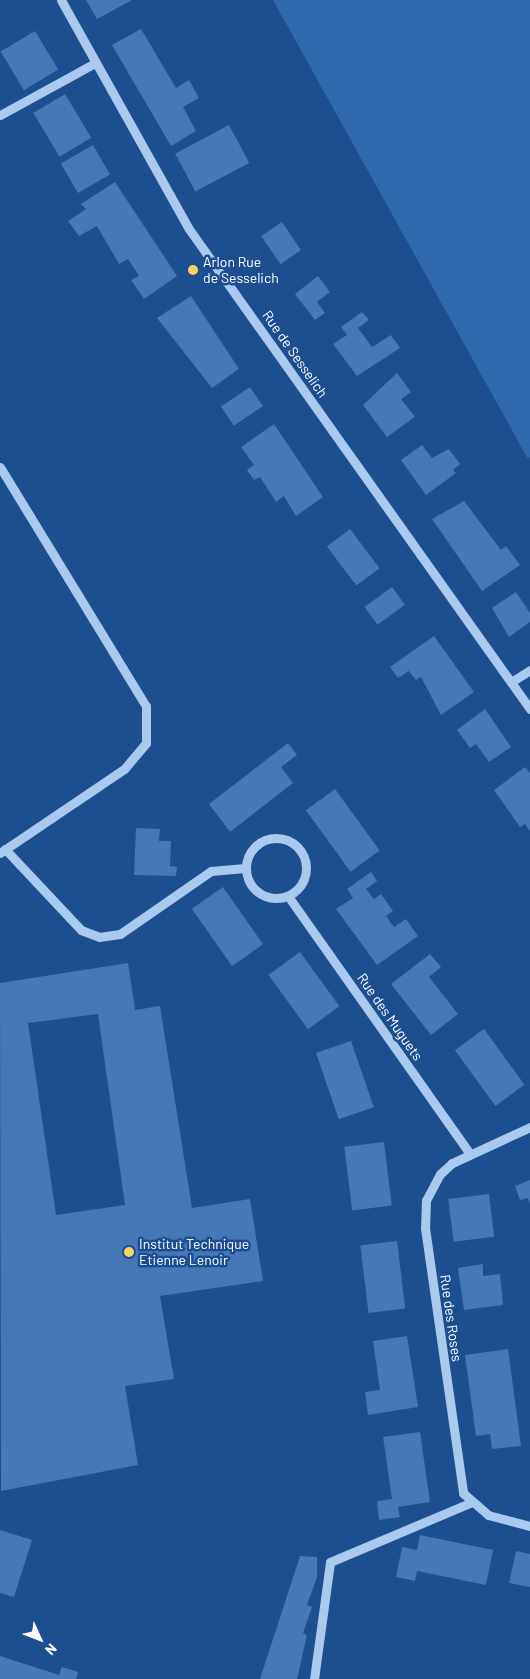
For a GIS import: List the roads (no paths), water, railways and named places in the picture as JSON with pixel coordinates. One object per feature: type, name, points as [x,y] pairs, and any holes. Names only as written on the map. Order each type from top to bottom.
[{"type":"street","name":"Rue de Sesselich","points":[[61,0],[189,229],[530,709]]},
{"type":"street","points":[[0,115],[95,63]]},
{"type":"street","points":[[0,467],[146,706],[146,743],[124,769],[3,851],[81,930],[100,938],[120,934],[211,871],[245,868]]},
{"type":"street","points":[[511,682],[530,670]]},
{"type":"street","points":[[278,838],[292,842],[302,853],[306,873],[288,896],[259,893],[245,868],[259,842],[278,838]]},
{"type":"street","name":"Rue des Muguets","points":[[288,896],[470,1154]]},
{"type":"street","name":"Rue des Roses","points":[[470,1503],[461,1481],[425,1228],[432,1186],[452,1163],[530,1127]]},
{"type":"street","points":[[314,1679],[330,1562],[470,1503],[488,1515],[530,1526]]},
{"type":"place","name":"Arlon Rue de Sesselich","points":[[193,270]]},
{"type":"place","name":"Institut Technique Etienne Lenoir","points":[[129,1252]]}]
